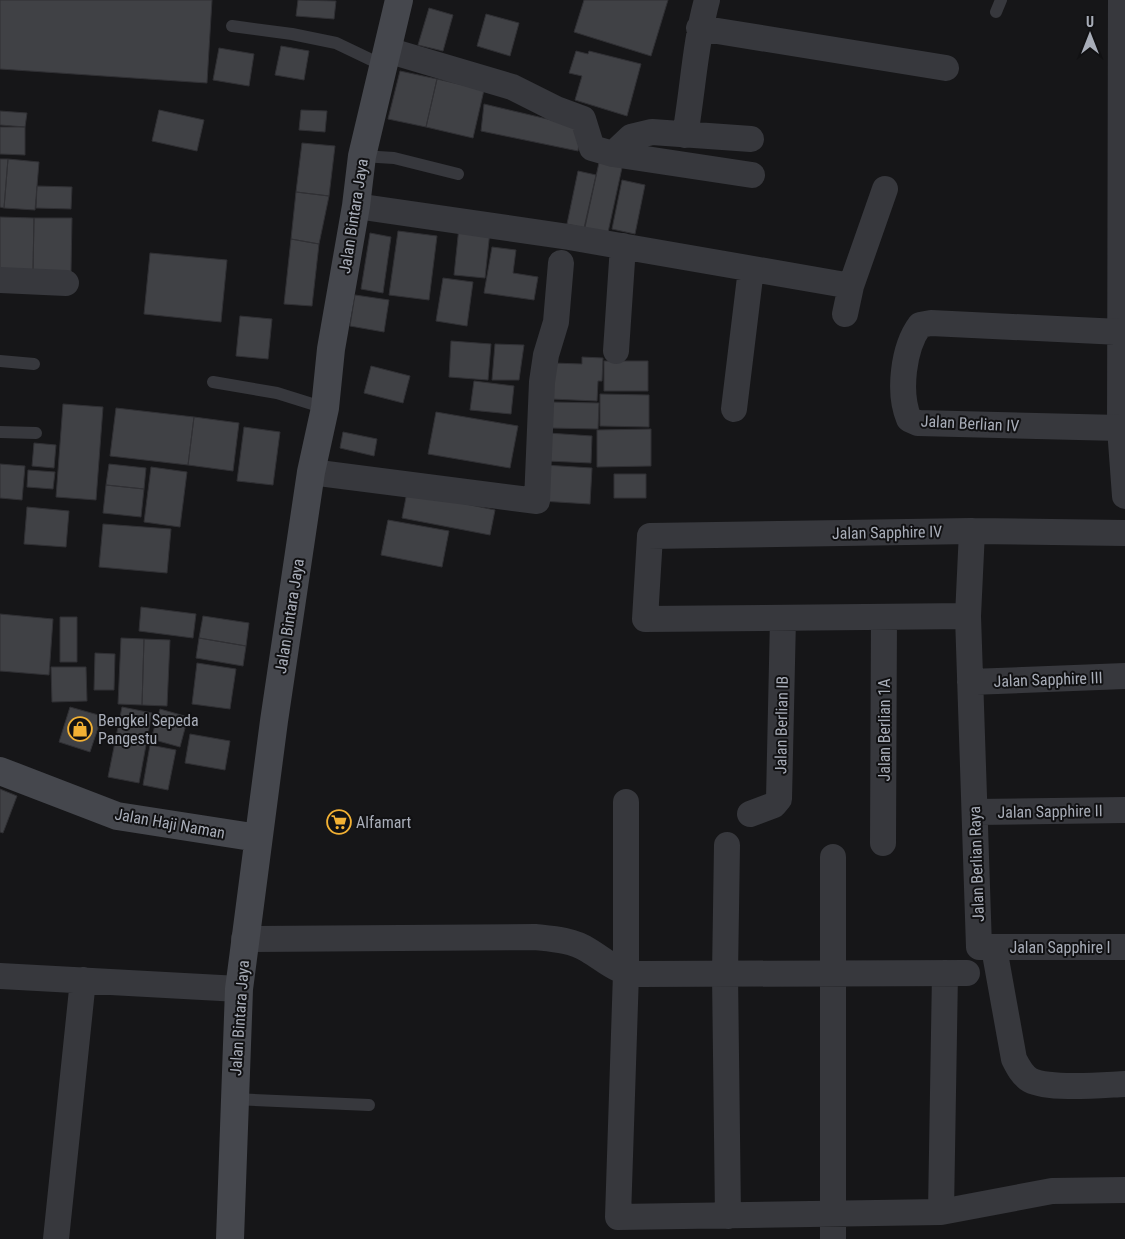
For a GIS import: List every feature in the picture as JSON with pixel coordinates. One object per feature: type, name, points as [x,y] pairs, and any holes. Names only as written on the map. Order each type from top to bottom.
[{"type":"street","name":"Jalan Bintara Jaya","points":[[230,1239],[239,989],[244,939],[311,472],[324,408],[331,349],[356,206],[362,156],[399,0]]},
{"type":"street","points":[[686,135],[695,80],[699,28],[707,0]]},
{"type":"street","points":[[1121,0],[1123,180],[1120,428],[1125,496]]},
{"type":"street","points":[[699,28],[946,68]]},
{"type":"street","points":[[384,57],[512,87],[556,109],[583,119],[592,148],[613,154],[752,176]]},
{"type":"street","points":[[613,154],[631,137],[652,132],[751,139]]},
{"type":"street","points":[[845,314],[851,286],[885,189]]},
{"type":"street","points":[[356,206],[623,246],[851,286]]},
{"type":"street","points":[[616,351],[623,246]]},
{"type":"street","points":[[311,472],[537,501],[542,382],[546,355],[556,322],[561,263]]},
{"type":"street","points":[[734,409],[751,269]]},
{"type":"street","points":[[0,280],[66,282]]},
{"type":"street","name":"Jalan Berlian IV","points":[[1120,332],[931,323],[920,325],[912,336],[904,378],[905,410],[909,419],[918,423],[1120,428]]},
{"type":"street","name":"Jalan Sapphire IV","points":[[784,618],[645,618],[650,536],[972,531],[1125,534]]},
{"type":"street","name":"Jalan Berlian Raya","points":[[972,531],[968,616],[979,947],[994,948]]},
{"type":"street","points":[[784,618],[968,616]]},
{"type":"street","name":"Jalan Berlian 1A","points":[[883,843],[884,617]]},
{"type":"street","name":"Jalan Berlian IB","points":[[750,814],[774,805],[779,799],[784,618]]},
{"type":"street","name":"Jalan Sapphire III","points":[[970,682],[1125,676]]},
{"type":"street","name":"Jalan Haji Naman","points":[[0,771],[117,816],[258,838]]},
{"type":"street","points":[[626,802],[626,973],[618,1217],[728,1216],[834,1226],[940,1212],[1052,1191],[1125,1190]]},
{"type":"street","name":"Jalan Sapphire II","points":[[975,812],[1125,810]]},
{"type":"street","points":[[727,845],[725,974],[728,1216]]},
{"type":"street","points":[[833,857],[834,1226]]},
{"type":"street","points":[[244,939],[543,937],[571,942],[626,973],[956,973],[940,1212]]},
{"type":"street","name":"Jalan Sapphire I","points":[[994,948],[1125,947]]},
{"type":"street","points":[[994,948],[1014,1058],[1020,1071],[1029,1079],[1050,1085],[1125,1084]]},
{"type":"street","points":[[0,976],[239,989]]},
{"type":"street","points":[[56,1239],[83,980]]},
{"type":"lane","points":[[232,26],[292,34],[336,43],[384,57]]},
{"type":"lane","points":[[362,156],[394,158],[458,174]]},
{"type":"lane","points":[[0,361],[34,364]]},
{"type":"lane","points":[[213,382],[277,393],[324,408]]},
{"type":"lane","points":[[0,432],[36,433]]},
{"type":"lane","points":[[234,1099],[369,1105]]},
{"type":"building","points":[[0,0],[212,0],[207,83],[0,69]]},
{"type":"building","points":[[298,0],[336,1],[334,19],[296,16]]},
{"type":"building","points":[[584,0],[668,0],[651,56],[574,32]]},
{"type":"building","points":[[429,8],[453,15],[443,51],[418,45]]},
{"type":"building","points":[[486,14],[519,23],[510,56],[477,46]]},
{"type":"building","points":[[281,46],[309,51],[304,80],[275,75]]},
{"type":"building","points":[[219,48],[254,54],[249,86],[213,80]]},
{"type":"building","points":[[576,51],[588,54],[589,51],[641,64],[627,116],[575,100],[582,76],[569,73]]},
{"type":"building","points":[[400,71],[437,79],[426,127],[388,119]]},
{"type":"building","points":[[437,79],[484,90],[473,138],[426,127]]},
{"type":"building","points":[[484,104],[581,127],[578,151],[481,131]]},
{"type":"building","points":[[159,110],[204,120],[197,151],[152,141]]},
{"type":"building","points":[[301,110],[327,111],[325,132],[299,130]]},
{"type":"building","points":[[0,111],[27,113],[25,127],[0,125]]},
{"type":"building","points":[[0,127],[25,127],[25,155],[0,154]]},
{"type":"building","points":[[302,143],[335,146],[329,196],[296,192]]},
{"type":"building","points":[[600,158],[623,163],[607,237],[584,232]]},
{"type":"building","points":[[0,159],[8,159],[4,208],[0,207]]},
{"type":"building","points":[[8,159],[39,162],[35,210],[4,208]]},
{"type":"building","points":[[578,171],[596,175],[584,228],[567,224]]},
{"type":"building","points":[[622,180],[645,185],[635,234],[612,229]]},
{"type":"building","points":[[37,186],[72,187],[71,209],[36,208]]},
{"type":"building","points":[[296,192],[329,196],[319,244],[291,239]]},
{"type":"building","points":[[0,217],[34,218],[33,271],[0,270]]},
{"type":"building","points":[[34,218],[72,218],[71,272],[33,271]]},
{"type":"building","points":[[459,227],[490,231],[485,278],[454,275]]},
{"type":"building","points":[[398,231],[437,236],[429,300],[389,295]]},
{"type":"building","points":[[370,233],[391,237],[383,293],[361,289]]},
{"type":"building","points":[[291,239],[319,244],[312,306],[284,304]]},
{"type":"building","points":[[492,247],[516,250],[513,273],[538,277],[534,300],[484,293]]},
{"type":"building","points":[[150,253],[227,260],[221,322],[144,314]]},
{"type":"building","points":[[443,278],[473,282],[467,326],[436,321]]},
{"type":"building","points":[[355,295],[389,300],[384,332],[350,326]]},
{"type":"building","points":[[240,316],[272,319],[268,359],[236,356]]},
{"type":"building","points":[[451,341],[491,344],[488,380],[449,377]]},
{"type":"building","points":[[495,344],[524,345],[519,380],[492,380]]},
{"type":"building","points":[[582,357],[603,358],[602,381],[598,381],[597,401],[551,399],[553,363],[582,364]]},
{"type":"building","points":[[604,361],[648,361],[648,391],[604,391]]},
{"type":"building","points":[[371,366],[410,376],[403,403],[364,393]]},
{"type":"building","points":[[474,381],[514,386],[511,414],[470,410]]},
{"type":"building","points":[[600,394],[649,395],[649,427],[600,426]]},
{"type":"building","points":[[551,402],[599,403],[598,429],[550,428]]},
{"type":"building","points":[[63,404],[103,407],[96,500],[56,497]]},
{"type":"building","points":[[116,408],[194,417],[188,465],[110,456]]},
{"type":"building","points":[[436,412],[518,426],[510,468],[428,454]]},
{"type":"building","points":[[194,417],[239,423],[233,471],[188,465]]},
{"type":"building","points":[[244,427],[280,432],[273,485],[237,481]]},
{"type":"building","points":[[651,429],[651,466],[597,467],[597,430]]},
{"type":"building","points":[[343,432],[377,439],[374,456],[340,448]]},
{"type":"building","points":[[548,433],[592,436],[591,463],[547,461]]},
{"type":"building","points":[[34,443],[56,445],[54,468],[32,466]]},
{"type":"building","points":[[0,464],[25,466],[22,500],[0,498]]},
{"type":"building","points":[[109,464],[146,468],[144,489],[106,485]]},
{"type":"building","points":[[544,465],[592,468],[590,504],[541,501]]},
{"type":"building","points":[[151,467],[187,472],[180,527],[144,522]]},
{"type":"building","points":[[28,470],[55,472],[53,489],[27,487]]},
{"type":"building","points":[[614,474],[646,474],[646,498],[614,498]]},
{"type":"building","points":[[106,485],[144,489],[141,517],[103,513]]},
{"type":"building","points":[[407,492],[495,510],[490,535],[402,518]]},
{"type":"building","points":[[27,507],[69,511],[66,547],[24,544]]},
{"type":"building","points":[[388,520],[449,531],[442,567],[381,555]]},
{"type":"building","points":[[103,524],[171,529],[167,573],[99,567]]},
{"type":"building","points":[[141,607],[196,614],[193,638],[139,631]]},
{"type":"building","points":[[0,614],[53,619],[49,675],[0,671]]},
{"type":"building","points":[[203,616],[249,623],[246,646],[199,638]]},
{"type":"building","points":[[60,617],[77,617],[77,662],[60,662]]},
{"type":"building","points":[[121,638],[144,639],[142,705],[118,704]]},
{"type":"building","points":[[199,638],[246,646],[243,666],[196,658]]},
{"type":"building","points":[[144,639],[170,640],[167,706],[142,705]]},
{"type":"building","points":[[95,653],[115,654],[114,690],[94,690]]},
{"type":"building","points":[[197,663],[236,669],[230,709],[192,704]]},
{"type":"building","points":[[51,667],[86,667],[87,701],[52,702]]},
{"type":"building","name":"Bengkel Sepeda Pangestu","points":[[70,707],[102,716],[90,752],[59,742]]},
{"type":"building","points":[[122,707],[152,713],[139,783],[108,777]]},
{"type":"building","points":[[160,709],[188,717],[180,747],[151,739]]},
{"type":"building","points":[[190,734],[230,741],[225,770],[185,763]]},
{"type":"building","points":[[150,745],[176,750],[168,790],[143,785]]},
{"type":"building","points":[[0,789],[17,796],[3,833],[0,832]]},
{"type":"place","name":"Bengkel Sepeda Pangestu","points":[[80,729]]},
{"type":"place","name":"Alfamart","points":[[339,822]]}]
